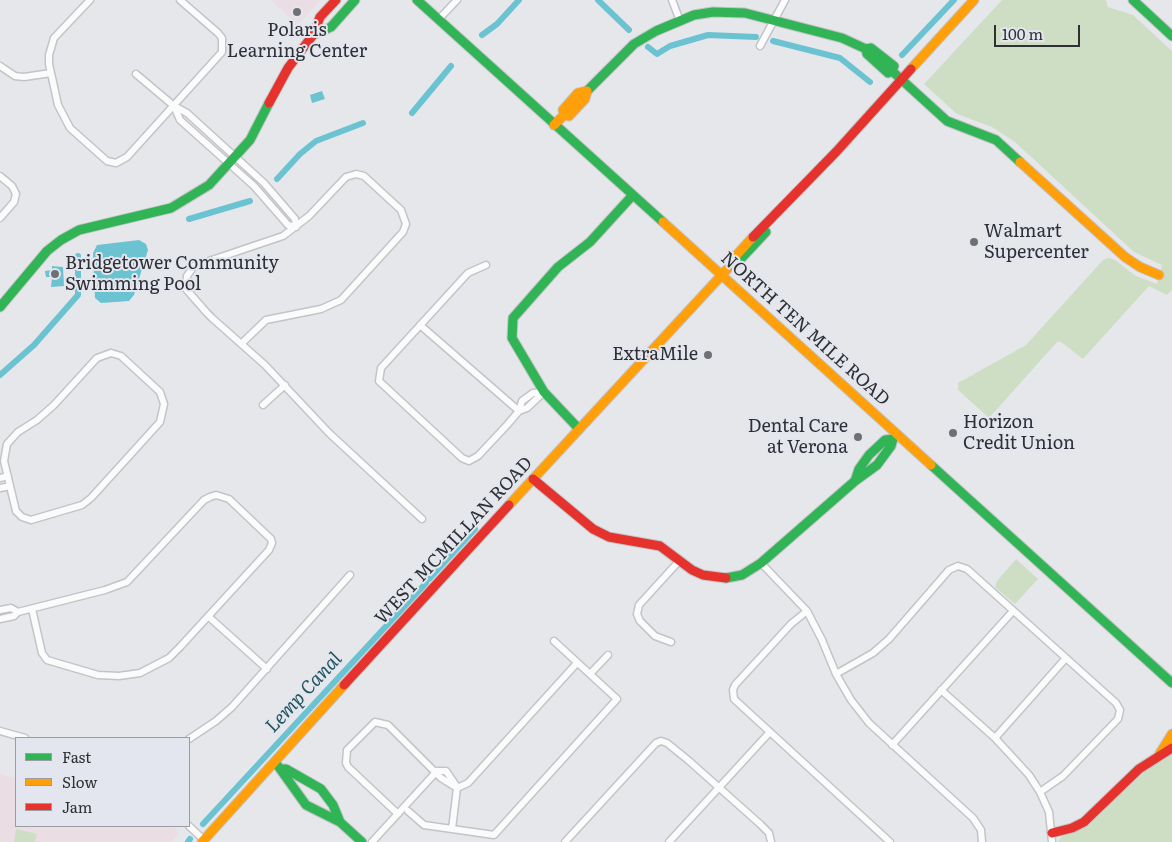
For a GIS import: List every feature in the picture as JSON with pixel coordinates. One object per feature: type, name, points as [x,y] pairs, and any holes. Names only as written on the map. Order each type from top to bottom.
[{"type":"street","points":[[90,0],[54,38],[49,55],[51,73],[58,105],[70,128],[107,160],[116,163],[127,157],[219,57],[223,45],[218,33],[180,0]]},
{"type":"street","points":[[0,307],[46,251],[61,240],[79,230],[171,208],[209,185],[234,162],[258,129],[288,68],[314,35],[320,17],[336,0]]},
{"type":"street","points":[[314,35],[331,27],[355,0]]},
{"type":"street","name":"NORTH TEN MILE ROAD","points":[[416,0],[895,436],[1172,683]]},
{"type":"street","points":[[438,20],[457,0]]},
{"type":"street","points":[[672,0],[680,21]]},
{"type":"street","points":[[760,46],[785,0]]},
{"type":"street","name":"WEST MCMILLAN ROAD","points":[[203,841],[732,264],[733,258],[836,152],[974,0]]},
{"type":"street","points":[[1133,0],[1172,36]]},
{"type":"street","points":[[554,126],[565,114],[570,116],[584,99],[587,92],[613,63],[634,44],[680,21],[713,12],[745,13],[774,20],[842,38],[866,49],[871,48],[886,58],[894,66],[892,71],[947,121],[979,132],[1010,151],[1125,257],[1140,268],[1159,275]]},
{"type":"street","points":[[0,66],[15,76],[24,77],[51,73]]},
{"type":"street","points":[[136,74],[174,106],[180,120],[234,162],[288,225],[296,228]]},
{"type":"street","points":[[242,344],[266,320],[321,309],[341,300],[403,232],[406,224],[401,210],[364,176],[356,174],[346,177],[296,228],[275,240],[200,263],[190,270],[185,283],[189,295],[285,385],[330,433],[422,519]]},
{"type":"street","points":[[0,176],[12,186],[16,194],[14,202],[0,218]]},
{"type":"street","points":[[579,429],[544,392],[512,338],[513,318],[558,267],[590,242],[632,196]]},
{"type":"street","points":[[486,265],[468,273],[381,368],[378,376],[381,384],[462,458],[469,460],[478,456],[519,410],[527,408],[544,392]]},
{"type":"street","points":[[420,325],[519,410]]},
{"type":"street","points":[[111,353],[121,356],[160,392],[163,398],[164,411],[158,424],[82,505],[31,520],[22,517],[16,511],[8,476],[4,461],[7,444],[18,432],[37,420],[54,405],[97,358],[111,353]]},
{"type":"street","points":[[263,405],[285,385]]},
{"type":"street","points":[[855,481],[859,469],[869,454],[885,440],[895,436]]},
{"type":"street","points":[[533,479],[593,530],[609,537],[660,546],[703,575],[723,579],[742,575],[761,563],[855,481],[878,465],[891,446],[895,436]]},
{"type":"street","points":[[0,478],[8,476]]},
{"type":"street","points":[[0,488],[10,486]]},
{"type":"street","points":[[0,619],[14,616],[18,612],[106,590],[127,582],[204,500],[216,495],[229,499],[268,535],[272,543],[269,550],[209,617],[169,658],[140,673],[119,676],[98,675],[47,660],[42,653],[32,609]]},
{"type":"street","points":[[671,642],[656,636],[640,621],[636,614],[639,605],[680,560]]},
{"type":"street","points":[[761,563],[807,612],[822,640],[836,674],[851,700],[869,723],[974,818],[981,830],[982,842]]},
{"type":"street","points":[[836,674],[874,652],[888,639],[949,570],[958,566],[967,570],[1116,703],[1120,710],[1118,719],[1063,776],[1040,792]]},
{"type":"street","points":[[190,738],[216,721],[267,669],[350,575]]},
{"type":"street","points":[[0,610],[11,608],[18,612]]},
{"type":"street","points":[[892,745],[1013,611]]},
{"type":"street","points":[[807,612],[791,624],[735,686],[733,695],[736,703],[882,839],[890,842]]},
{"type":"street","points":[[209,617],[267,669]]},
{"type":"street","points":[[408,811],[424,825],[494,835],[617,699],[554,641]]},
{"type":"street","points":[[590,674],[608,655]]},
{"type":"street","points":[[995,738],[1066,658]]},
{"type":"street","points":[[457,788],[468,783],[577,663]]},
{"type":"street","points":[[941,690],[995,738],[1018,762],[1040,792],[1049,812],[1052,837],[1084,822],[1095,814],[1127,780],[1159,755],[1172,748]]},
{"type":"street","points":[[398,814],[348,768],[345,757],[347,750],[375,722],[383,722],[437,771],[444,781],[457,788]]},
{"type":"street","points":[[0,731],[21,737]]},
{"type":"street","points":[[669,842],[768,732]]},
{"type":"street","points":[[1159,755],[1172,734]]},
{"type":"street","points":[[565,842],[656,742],[661,741],[667,743],[769,833],[772,841]]},
{"type":"street","points":[[274,762],[282,770],[301,800],[314,811],[340,822],[362,842]]},
{"type":"street","points":[[282,770],[286,769],[321,790],[333,805],[340,822]]},
{"type":"street","points":[[372,842],[437,771]]},
{"type":"street","points":[[452,829],[457,788]]},
{"type":"street","points":[[190,827],[203,841]]},
{"type":"shaded area","name":"Polaris Learning Center","points":[[271,0],[321,0],[298,25]]},
{"type":"shaded area","points":[[0,774],[15,778],[15,827],[174,827],[179,833],[171,842],[0,842]]},
{"type":"green space","points":[[1002,0],[1106,0],[1108,7],[1133,15],[1172,51],[1172,290],[1167,295],[1149,286],[1083,359],[1061,342],[1057,342],[989,418],[958,390],[958,383],[1026,345],[1103,260],[1109,258],[1115,260],[1136,276],[1157,284],[1162,265],[1134,252],[1015,142],[992,127],[957,114],[924,84]]},
{"type":"green space","points":[[1016,559],[1038,579],[1015,604],[995,587],[997,581]]},
{"type":"green space","points":[[1172,754],[1172,842],[1058,842],[1062,835],[1089,825],[1139,775]]},
{"type":"green space","points":[[16,829],[37,834],[35,842],[14,842]]},
{"type":"water","points":[[322,91],[325,99],[312,103],[310,95]]},
{"type":"water","points":[[139,240],[146,244],[148,250],[134,295],[129,301],[101,303],[95,298],[93,253],[97,245]]},
{"type":"water","name":"Bridgetower Community Swimming Pool","points":[[52,266],[63,267],[64,286],[51,287],[52,277],[46,277],[45,271],[52,270]]},
{"type":"waterway","points":[[482,35],[497,24],[519,0]]},
{"type":"waterway","points":[[598,0],[629,30]]},
{"type":"waterway","name":"Lemp Canal","points":[[902,55],[954,0]]},
{"type":"waterway","points":[[648,47],[657,54],[670,46],[708,35],[756,37]]},
{"type":"waterway","points":[[773,41],[840,58],[870,82]]},
{"type":"waterway","points":[[412,113],[451,66]]},
{"type":"waterway","points":[[277,179],[300,154],[316,141],[363,123]]},
{"type":"waterway","points":[[189,219],[250,201]]},
{"type":"waterway","points":[[0,375],[34,345],[78,295],[78,256]]},
{"type":"waterway","name":"Lemp Canal","points":[[429,579],[475,529]]},
{"type":"waterway","name":"Lemp Canal","points":[[203,824],[426,583]]},
{"type":"traffic: fast","points":[[313,35],[331,27],[355,0]]},
{"type":"traffic: fast","points":[[417,0],[663,222]]},
{"type":"traffic: fast","points":[[1133,0],[1172,36]]},
{"type":"traffic: fast","points":[[587,91],[634,44],[656,31],[694,15],[713,12],[745,13],[842,38],[866,49]]},
{"type":"traffic: fast","points":[[892,71],[888,73],[867,54],[866,49],[871,48],[894,66],[892,71],[947,121],[996,140],[1020,162]]},
{"type":"traffic: fast","points":[[0,307],[47,251],[61,240],[79,230],[171,208],[209,185],[250,140],[269,103]]},
{"type":"traffic: fast","points":[[579,429],[544,392],[512,338],[513,318],[558,267],[590,242],[632,196]]},
{"type":"traffic: fast","points":[[732,264],[738,262],[766,232]]},
{"type":"traffic: fast","points":[[726,578],[742,575],[761,563],[855,481],[877,465],[891,446],[893,439],[885,440],[869,455],[859,469],[855,481]]},
{"type":"traffic: fast","points":[[931,465],[1172,683]]},
{"type":"traffic: fast","points":[[278,766],[306,805],[340,822]]},
{"type":"traffic: fast","points":[[282,769],[286,769],[321,789],[333,805],[340,822],[362,842]]},
{"type":"traffic: slow","points":[[911,69],[974,0]]},
{"type":"traffic: slow","points":[[554,125],[565,114],[563,110],[578,93],[587,91],[585,99],[569,116],[565,114]]},
{"type":"traffic: slow","points":[[1020,162],[1125,257],[1140,267],[1159,275]]},
{"type":"traffic: slow","points":[[663,222],[931,465]]},
{"type":"traffic: slow","points":[[509,505],[732,264],[733,259],[753,237]]},
{"type":"traffic: slow","points":[[202,842],[344,685]]},
{"type":"traffic: slow","points":[[1159,755],[1172,734]]},
{"type":"traffic: jam","points":[[269,103],[288,68],[313,35],[320,17],[336,0]]},
{"type":"traffic: jam","points":[[753,237],[836,152],[911,69]]},
{"type":"traffic: jam","points":[[533,479],[593,529],[609,537],[660,546],[692,570],[703,575],[726,578]]},
{"type":"traffic: jam","points":[[344,685],[509,505]]},
{"type":"traffic: jam","points":[[1052,833],[1072,828],[1084,822],[1139,769],[1172,748]]},
{"type":"place","name":"Polaris Learning Center","points":[[297,12]]},
{"type":"place","name":"Walmart Supercenter","points":[[974,242]]},
{"type":"place","name":"Bridgetower Community Swimming Pool","points":[[55,274]]},
{"type":"place","name":"ExtraMile","points":[[708,355]]},
{"type":"place","name":"Horizon Credit Union","points":[[953,433]]},
{"type":"place","name":"Dental Care at Verona","points":[[858,437]]}]
